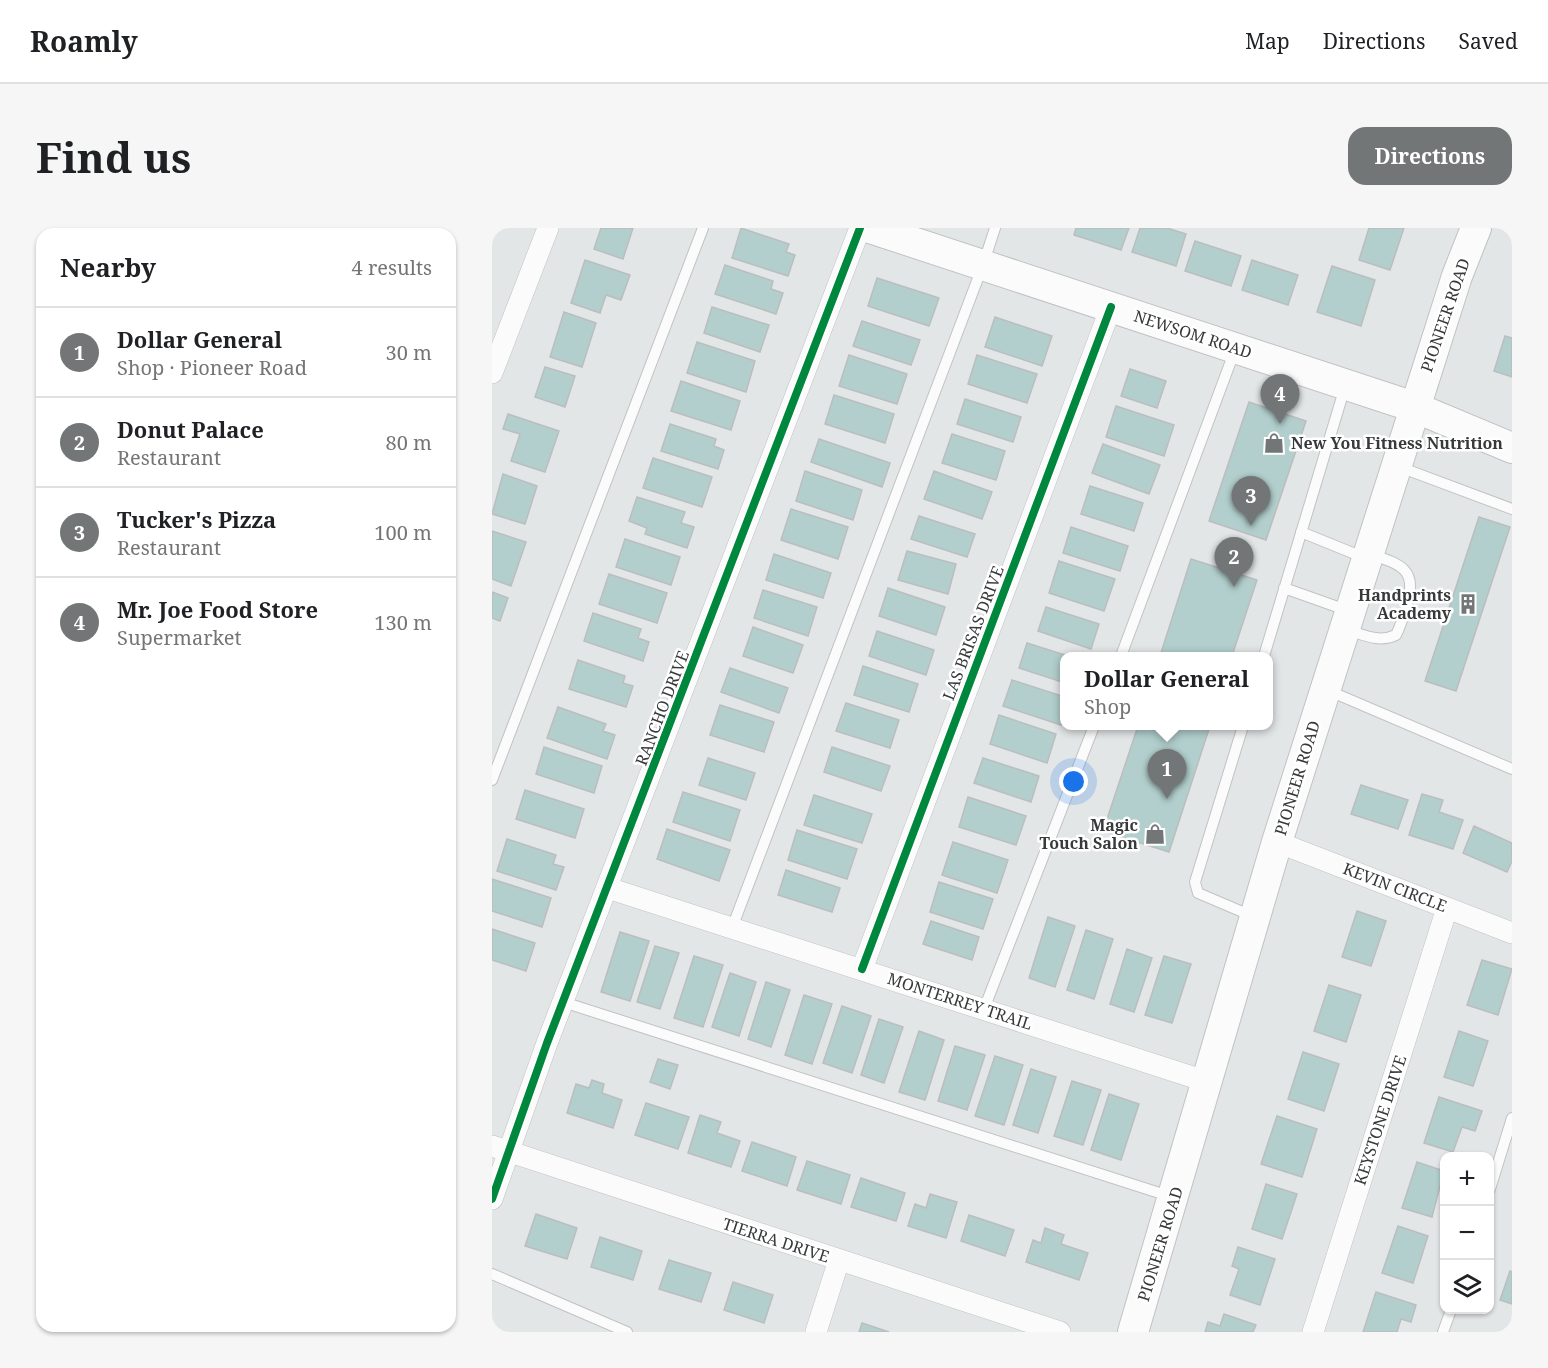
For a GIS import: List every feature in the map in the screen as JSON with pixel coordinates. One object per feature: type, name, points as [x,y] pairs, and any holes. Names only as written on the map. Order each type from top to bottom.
[{"type":"main road","name":"NEWSOM ROAD","points":[[870,228],[1414,407],[1512,448]]},
{"type":"main road","name":"PIONEER ROAD","points":[[1133,1332],[1277,842],[1456,276],[1476,228]]},
{"type":"street","points":[[492,374],[548,228]]},
{"type":"street","name":"RANCHO DRIVE","points":[[492,1199],[501,1149],[608,888],[860,228]]},
{"type":"street","name":"LAS BRISAS DRIVE","points":[[862,969],[1111,307]]},
{"type":"street","name":"KEVIN CIRCLE","points":[[1277,842],[1512,933]]},
{"type":"street","name":"MONTERREY TRAIL","points":[[608,888],[1208,1082]]},
{"type":"street","name":"KEYSTONE DRIVE","points":[[1313,1332],[1447,908]]},
{"type":"street","name":"TIERRA DRIVE","points":[[501,1149],[1060,1332]]},
{"type":"street","points":[[816,1332],[839,1260]]},
{"type":"lane","points":[[492,780],[703,228]]},
{"type":"lane","points":[[732,928],[995,228]]},
{"type":"lane","points":[[1123,652],[1236,348]]},
{"type":"lane","points":[[1265,652],[1346,384]]},
{"type":"lane","points":[[1396,466],[1512,509]]},
{"type":"lane","points":[[1284,588],[1382,639],[1395,635],[1400,627],[1412,588],[1410,577],[1399,565],[1301,532]]},
{"type":"lane","points":[[1325,689],[1512,769]]},
{"type":"lane","points":[[984,1009],[1092,730]]},
{"type":"lane","points":[[1242,730],[1195,882],[1198,893],[1256,917]]},
{"type":"lane","points":[[563,1002],[1174,1198]]},
{"type":"lane","points":[[1494,1176],[1512,1119]]},
{"type":"lane","points":[[492,1274],[627,1332]]},
{"type":"lane","points":[[1443,1332],[1450,1314]]},
{"type":"building","points":[[601,228],[633,228],[623,259],[594,249]]},
{"type":"building","points":[[741,228],[789,244],[786,252],[795,255],[788,276],[732,258]]},
{"type":"building","points":[[1076,228],[1129,228],[1121,250],[1074,235]]},
{"type":"building","points":[[1140,228],[1167,228],[1186,234],[1176,266],[1132,252]]},
{"type":"building","points":[[1369,228],[1404,228],[1390,270],[1359,260]]},
{"type":"building","points":[[1195,241],[1241,256],[1231,286],[1185,271]]},
{"type":"building","points":[[585,260],[630,275],[621,300],[606,295],[600,313],[571,303]]},
{"type":"building","points":[[1252,260],[1298,275],[1288,305],[1242,290]]},
{"type":"building","points":[[725,265],[773,281],[771,289],[783,293],[776,314],[715,294]]},
{"type":"building","points":[[1332,266],[1375,280],[1361,326],[1317,312]]},
{"type":"building","points":[[877,278],[939,298],[929,326],[868,306]]},
{"type":"building","points":[[712,307],[769,325],[760,352],[704,333]]},
{"type":"building","points":[[564,312],[596,323],[582,367],[550,357]]},
{"type":"building","points":[[995,317],[1052,336],[1042,366],[985,347]]},
{"type":"building","points":[[862,321],[920,340],[911,365],[853,346]]},
{"type":"building","points":[[1505,336],[1512,338],[1512,377],[1494,371]]},
{"type":"building","points":[[697,342],[755,361],[746,392],[687,373]]},
{"type":"building","points":[[849,355],[907,374],[897,404],[839,386]]},
{"type":"building","points":[[977,355],[1037,374],[1027,403],[968,384]]},
{"type":"building","points":[[545,367],[575,376],[565,407],[535,397]]},
{"type":"building","points":[[1130,369],[1166,381],[1157,408],[1121,396]]},
{"type":"building","points":[[681,381],[740,401],[731,430],[671,411]]},
{"type":"building","points":[[834,395],[894,414],[885,443],[825,424]]},
{"type":"building","points":[[965,399],[1021,417],[1013,442],[957,424]]},
{"type":"building","points":[[1249,402],[1306,421],[1266,540],[1209,521]]},
{"type":"building","points":[[1116,406],[1174,425],[1164,456],[1106,437]]},
{"type":"building","points":[[508,414],[559,431],[545,472],[511,461],[520,434],[503,429]]},
{"type":"building","points":[[670,424],[716,439],[714,446],[724,450],[718,469],[661,451]]},
{"type":"building","points":[[952,434],[1005,451],[996,480],[942,463]]},
{"type":"building","points":[[819,439],[890,463],[882,487],[811,462]]},
{"type":"building","points":[[1103,444],[1160,465],[1149,494],[1092,473]]},
{"type":"building","points":[[653,458],[712,477],[702,507],[643,488]]},
{"type":"building","points":[[805,471],[862,490],[853,520],[796,501]]},
{"type":"building","points":[[934,471],[992,492],[982,519],[924,499]]},
{"type":"building","points":[[503,474],[537,486],[525,524],[492,514]]},
{"type":"building","points":[[1090,486],[1143,503],[1134,531],[1081,514]]},
{"type":"building","points":[[637,497],[685,512],[681,523],[694,527],[687,548],[645,534],[647,528],[629,521]]},
{"type":"building","points":[[791,509],[848,527],[838,559],[781,540]]},
{"type":"building","points":[[919,516],[975,534],[967,557],[911,539]]},
{"type":"building","name":"Handprints Academy","points":[[1479,517],[1510,527],[1456,691],[1425,681]]},
{"type":"building","points":[[1071,527],[1128,546],[1120,571],[1063,553]]},
{"type":"building","points":[[492,531],[526,542],[511,586],[492,579]]},
{"type":"building","points":[[625,539],[680,557],[671,585],[616,567]]},
{"type":"building","points":[[907,551],[956,564],[948,594],[898,580]]},
{"type":"building","points":[[774,554],[831,573],[823,598],[766,580]]},
{"type":"building","points":[[1191,559],[1257,580],[1233,652],[1161,652]]},
{"type":"building","points":[[1059,561],[1115,579],[1104,611],[1049,593]]},
{"type":"building","points":[[609,574],[667,593],[657,623],[599,604]]},
{"type":"building","points":[[888,588],[945,607],[936,635],[879,616]]},
{"type":"building","points":[[763,590],[817,607],[808,636],[754,618]]},
{"type":"building","points":[[492,592],[508,598],[500,621],[492,618]]},
{"type":"building","points":[[1046,607],[1099,624],[1091,649],[1038,631]]},
{"type":"building","points":[[593,613],[641,629],[638,638],[649,642],[643,661],[584,641]]},
{"type":"building","points":[[753,627],[803,645],[793,673],[743,656]]},
{"type":"building","points":[[877,631],[934,650],[926,675],[869,656]]},
{"type":"building","points":[[1027,643],[1060,653],[1060,681],[1019,668]]},
{"type":"building","points":[[578,660],[625,676],[623,683],[633,686],[626,707],[569,689]]},
{"type":"building","points":[[863,666],[918,684],[909,712],[854,695]]},
{"type":"building","points":[[730,668],[788,688],[779,713],[721,692]]},
{"type":"building","points":[[1012,680],[1060,695],[1060,725],[1003,706]]},
{"type":"building","points":[[846,703],[899,720],[890,748],[836,731]]},
{"type":"building","points":[[720,705],[774,722],[764,752],[710,735]]},
{"type":"building","points":[[558,707],[606,724],[603,731],[615,735],[607,759],[547,738]]},
{"type":"building","points":[[999,715],[1056,734],[1047,763],[990,744]]},
{"type":"building","points":[[1137,730],[1209,730],[1169,852],[1103,831]]},
{"type":"building","points":[[544,747],[602,766],[594,793],[536,774]]},
{"type":"building","points":[[832,747],[890,766],[881,791],[824,772]]},
{"type":"building","points":[[708,758],[755,773],[746,800],[699,785]]},
{"type":"building","points":[[983,758],[1039,776],[1031,802],[974,783]]},
{"type":"building","points":[[1361,785],[1408,800],[1398,829],[1351,814]]},
{"type":"building","points":[[525,790],[584,809],[575,838],[516,819]]},
{"type":"building","points":[[683,792],[740,810],[730,841],[673,822]]},
{"type":"building","points":[[1422,794],[1443,800],[1439,812],[1463,820],[1453,849],[1409,835]]},
{"type":"building","points":[[814,795],[872,814],[862,843],[804,825]]},
{"type":"building","points":[[968,797],[1026,816],[1016,845],[959,827]]},
{"type":"building","points":[[1474,826],[1512,843],[1512,861],[1507,872],[1463,853]]},
{"type":"building","points":[[667,829],[730,850],[719,881],[657,859]]},
{"type":"building","points":[[797,830],[857,849],[847,879],[788,860]]},
{"type":"building","points":[[507,839],[556,855],[553,864],[564,867],[556,890],[497,871]]},
{"type":"building","points":[[953,842],[1008,860],[997,893],[942,875]]},
{"type":"building","points":[[786,870],[840,888],[832,912],[778,895]]},
{"type":"building","points":[[492,879],[551,898],[542,927],[492,911]]},
{"type":"building","points":[[939,882],[993,899],[983,929],[930,912]]},
{"type":"building","points":[[1357,911],[1386,921],[1371,966],[1342,957]]},
{"type":"building","points":[[1048,917],[1075,926],[1055,987],[1029,978]]},
{"type":"building","points":[[931,921],[979,937],[972,960],[923,944]]},
{"type":"building","points":[[492,929],[535,943],[526,971],[492,960]]},
{"type":"building","points":[[1086,930],[1113,939],[1094,999],[1067,990]]},
{"type":"building","points":[[620,932],[649,941],[630,1001],[601,992]]},
{"type":"building","points":[[655,946],[679,953],[660,1009],[637,1002]]},
{"type":"building","points":[[1127,949],[1152,958],[1134,1012],[1110,1004]]},
{"type":"building","points":[[694,956],[723,965],[703,1027],[674,1018]]},
{"type":"building","points":[[1164,956],[1191,964],[1172,1023],[1145,1015]]},
{"type":"building","points":[[1482,960],[1512,969],[1498,1015],[1467,1005]]},
{"type":"building","points":[[730,973],[756,982],[739,1036],[712,1027]]},
{"type":"building","points":[[766,982],[790,990],[771,1047],[748,1039]]},
{"type":"building","points":[[1329,985],[1361,995],[1346,1042],[1314,1031]]},
{"type":"building","points":[[804,995],[832,1004],[812,1064],[785,1055]]},
{"type":"building","points":[[842,1006],[871,1016],[852,1073],[823,1063]]},
{"type":"building","points":[[879,1019],[903,1027],[884,1083],[861,1075]]},
{"type":"building","points":[[919,1031],[944,1040],[925,1100],[899,1092]]},
{"type":"building","points":[[1459,1031],[1488,1041],[1473,1086],[1444,1077]]},
{"type":"building","points":[[955,1046],[985,1055],[967,1110],[938,1101]]},
{"type":"building","points":[[1303,1052],[1339,1064],[1324,1111],[1288,1099]]},
{"type":"building","points":[[995,1056],[1023,1065],[1004,1125],[975,1116]]},
{"type":"building","points":[[658,1059],[678,1065],[670,1089],[650,1082]]},
{"type":"building","points":[[1031,1069],[1056,1077],[1038,1133],[1013,1125]]},
{"type":"building","points":[[592,1080],[604,1084],[602,1093],[622,1100],[613,1128],[567,1113],[576,1084],[589,1088]]},
{"type":"building","points":[[1072,1081],[1101,1090],[1083,1145],[1054,1136]]},
{"type":"building","points":[[1109,1094],[1139,1104],[1121,1160],[1091,1150]]},
{"type":"building","points":[[1439,1097],[1482,1111],[1475,1131],[1462,1127],[1453,1152],[1424,1143]]},
{"type":"building","points":[[646,1103],[689,1117],[678,1149],[635,1135]]},
{"type":"building","points":[[700,1115],[721,1122],[717,1133],[740,1141],[731,1167],[688,1153]]},
{"type":"building","points":[[1277,1116],[1317,1129],[1302,1177],[1261,1164]]},
{"type":"building","points":[[752,1142],[796,1157],[787,1186],[742,1171]]},
{"type":"building","points":[[807,1161],[850,1175],[841,1204],[797,1190]]},
{"type":"building","points":[[1417,1162],[1440,1170],[1440,1186],[1432,1217],[1402,1208]]},
{"type":"building","points":[[861,1178],[905,1193],[896,1221],[851,1207]]},
{"type":"building","points":[[1266,1184],[1297,1194],[1282,1239],[1252,1229]]},
{"type":"building","points":[[930,1194],[957,1202],[946,1238],[908,1226],[915,1204],[926,1208]]},
{"type":"building","points":[[536,1214],[577,1228],[567,1259],[525,1246]]},
{"type":"building","points":[[969,1215],[1014,1230],[1005,1256],[961,1241]]},
{"type":"building","points":[[1398,1226],[1428,1236],[1413,1283],[1382,1273]]},
{"type":"building","points":[[1045,1228],[1064,1235],[1061,1244],[1088,1253],[1079,1280],[1026,1262],[1033,1240],[1041,1243]]},
{"type":"building","points":[[600,1237],[642,1251],[633,1280],[591,1267]]},
{"type":"building","points":[[1238,1247],[1275,1259],[1260,1305],[1230,1295],[1239,1269],[1232,1266]]},
{"type":"building","points":[[669,1260],[711,1273],[701,1302],[659,1289]]},
{"type":"building","points":[[1510,1271],[1512,1272],[1512,1304],[1500,1300]]},
{"type":"building","points":[[733,1282],[773,1295],[764,1323],[724,1310]]},
{"type":"building","points":[[1376,1292],[1416,1305],[1411,1322],[1401,1319],[1397,1332],[1363,1332]]},
{"type":"building","points":[[1224,1314],[1256,1325],[1253,1332],[1205,1332],[1208,1322],[1220,1326]]},
{"type":"building","points":[[862,1323],[889,1332],[859,1332]]},
{"type":"cycle path","points":[[492,1199],[547,1043],[860,228]]},
{"type":"cycle path","points":[[862,969],[1111,307]]},
{"type":"place","name":"Mr. Joe Food Store","points":[[1280,424]]},
{"type":"place","name":"New You Fitness Nutrition","points":[[1274,443]]},
{"type":"place","name":"Tucker's Pizza","points":[[1251,526]]},
{"type":"place","name":"Donut Palace","points":[[1234,587]]},
{"type":"place","name":"Handprints Academy","points":[[1468,604]]},
{"type":"place","name":"Dollar General","points":[[1167,799]]},
{"type":"place","name":"Magic Touch Salon","points":[[1155,834]]}]
